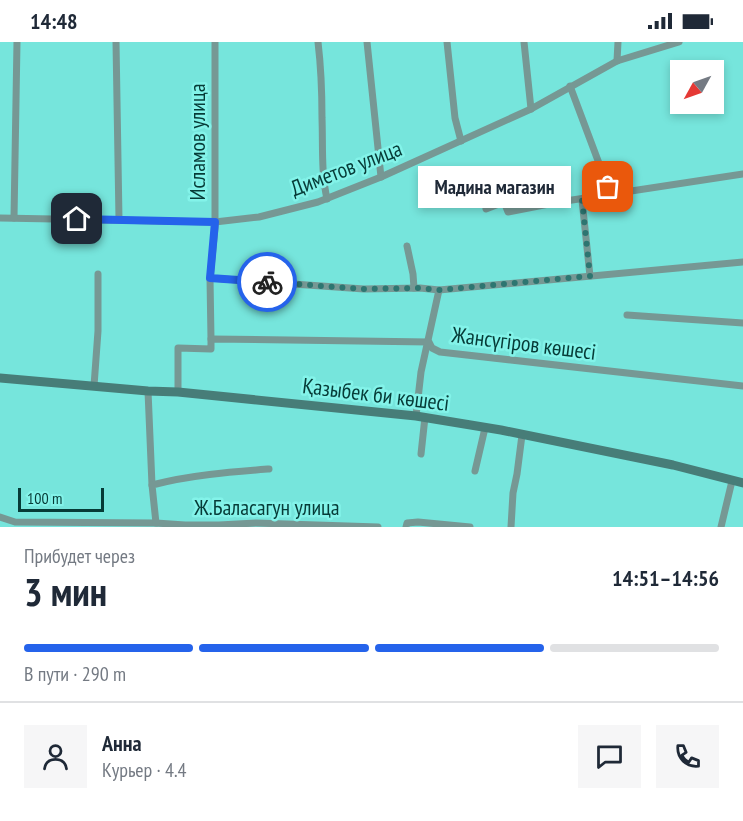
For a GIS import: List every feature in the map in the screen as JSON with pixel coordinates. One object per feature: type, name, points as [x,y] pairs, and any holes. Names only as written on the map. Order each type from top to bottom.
[{"type":"main road","name":"Қазыбек би көшесі","points":[[0,378],[178,392],[420,416],[673,465],[743,483]]},
{"type":"street","points":[[14,218],[17,42]]},
{"type":"street","points":[[116,42],[119,219]]},
{"type":"street","name":"Исламов улица","points":[[211,339],[210,278],[215,222],[215,42]]},
{"type":"street","points":[[318,42],[324,185],[327,199]]},
{"type":"street","points":[[367,42],[381,177]]},
{"type":"street","points":[[447,42],[455,118],[460,141]]},
{"type":"street","points":[[524,42],[531,109]]},
{"type":"street","points":[[618,42],[618,61]]},
{"type":"street","name":"Диметов улица","points":[[0,218],[215,222],[259,217],[327,199],[381,177],[531,109],[618,61],[679,42]]},
{"type":"street","points":[[570,86],[610,195]]},
{"type":"street","points":[[486,209],[504,202],[508,212],[743,174]]},
{"type":"street","points":[[582,200],[590,276]]},
{"type":"street","points":[[407,246],[414,288]]},
{"type":"street","points":[[210,278],[364,289],[439,290],[743,262]]},
{"type":"street","points":[[94,386],[98,331],[98,274]]},
{"type":"street","points":[[421,454],[421,372],[439,290]]},
{"type":"street","points":[[627,315],[743,323]]},
{"type":"street","name":"Жансүгіров көшесі","points":[[178,392],[178,348],[211,349],[211,339],[429,342],[432,348],[440,352],[743,386]]},
{"type":"street","points":[[148,391],[152,525]]},
{"type":"street","points":[[475,471],[485,428]]},
{"type":"street","points":[[511,527],[522,435]]},
{"type":"street","name":"Ж.Баласагун улица","points":[[152,485],[195,476],[269,469]]},
{"type":"street","points":[[720,527],[732,481]]},
{"type":"street","name":"Ж.Баласагун улица","points":[[0,517],[15,522],[152,525],[219,525],[256,522],[378,527]]},
{"type":"street","points":[[406,527],[407,523],[418,522],[470,527]]},
{"type":"way so far","points":[[267,282],[364,289],[439,290],[590,276],[582,200],[610,195],[608,187]]},
{"type":"place","name":"Мадина магазин","points":[[608,187]]},
{"type":"route","points":[[77,219],[215,222],[210,278],[267,282]]}]
